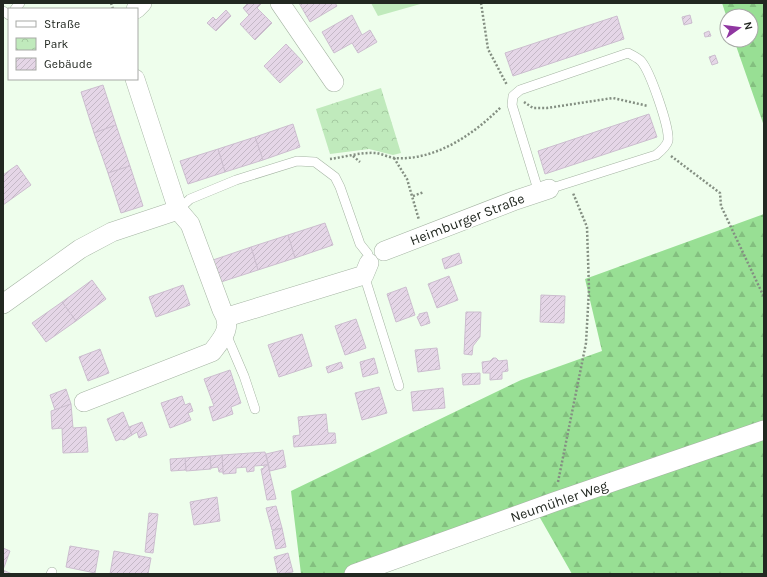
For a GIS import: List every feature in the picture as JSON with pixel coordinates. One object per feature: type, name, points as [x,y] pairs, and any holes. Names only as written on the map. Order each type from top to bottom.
[{"type":"street","points":[[280,3],[334,82]]},
{"type":"street","points":[[84,402],[212,352],[226,326],[222,310],[190,224],[178,210],[135,80]]},
{"type":"street","name":"Heimburger Straße","points":[[226,326],[423,236],[516,200],[544,191]]},
{"type":"street","points":[[3,304],[80,249],[112,232],[178,210]]},
{"type":"street","name":"Neumühler Weg","points":[[354,574],[554,502],[764,430]]},
{"type":"lane","points":[[628,53],[640,60],[649,73],[661,111],[668,131],[668,142],[663,150],[656,155],[544,191],[512,105],[514,96],[520,90],[628,53]]},
{"type":"lane","points":[[178,210],[190,199],[236,180],[297,161],[315,162],[335,177],[360,244],[371,261],[399,386]]},
{"type":"lane","points":[[226,326],[255,409]]},
{"type":"path","points":[[481,3],[488,49],[514,96],[533,108],[546,108],[613,98],[640,103],[661,111]]},
{"type":"path","points":[[315,162],[352,155],[375,153],[394,158],[427,155],[463,139],[486,122],[514,96]]},
{"type":"path","points":[[663,150],[720,193],[721,206],[764,297]]},
{"type":"path","points":[[352,155],[360,162]]},
{"type":"path","points":[[394,158],[407,179],[423,236]]},
{"type":"path","points":[[554,502],[586,343],[589,289],[587,227],[569,183]]},
{"type":"path","points":[[413,196],[424,192]]},
{"type":"green space","points":[[371,3],[424,3],[378,16]]},
{"type":"green space","points":[[722,3],[764,3],[764,126],[737,48],[759,48],[759,8],[724,8]]},
{"type":"green space","points":[[381,88],[401,153],[393,155],[369,149],[330,154],[316,109]]},
{"type":"green space","points":[[764,214],[764,574],[572,574],[535,509],[342,574],[301,574],[291,491],[521,380],[602,351],[585,279]]},
{"type":"building","points":[[248,3],[262,3],[257,8],[272,23],[255,40],[240,24],[249,15],[243,8]]},
{"type":"building","points":[[299,3],[335,3],[337,6],[310,22]]},
{"type":"building","points":[[226,10],[231,16],[216,31],[207,23],[213,17],[216,20]]},
{"type":"building","points":[[352,15],[362,35],[370,30],[377,42],[358,53],[352,43],[334,53],[322,32]]},
{"type":"building","points":[[690,15],[692,23],[684,25],[682,17]]},
{"type":"building","points":[[617,16],[624,39],[513,76],[505,53]]},
{"type":"building","points":[[709,31],[711,36],[705,37],[704,33]]},
{"type":"building","points":[[286,44],[303,62],[280,83],[264,66]]},
{"type":"building","points":[[715,55],[718,63],[712,65],[709,57]]},
{"type":"building","points":[[103,85],[116,125],[94,133],[81,92]]},
{"type":"building","points":[[649,114],[657,137],[545,174],[538,151]]},
{"type":"building","points":[[293,124],[300,147],[263,160],[255,137]]},
{"type":"building","points":[[116,125],[130,166],[108,173],[94,133]]},
{"type":"building","points":[[255,137],[263,160],[225,172],[218,149]]},
{"type":"building","points":[[218,149],[225,172],[188,184],[180,161]]},
{"type":"building","points":[[17,165],[31,185],[3,205],[3,175]]},
{"type":"building","points":[[130,166],[143,206],[121,213],[108,173]]},
{"type":"building","points":[[325,223],[333,245],[295,258],[288,235]]},
{"type":"building","points":[[288,235],[295,258],[258,270],[251,247]]},
{"type":"building","points":[[251,247],[258,270],[221,282],[213,260]]},
{"type":"building","points":[[459,253],[462,263],[445,269],[442,259]]},
{"type":"building","points":[[449,276],[458,300],[437,308],[428,284]]},
{"type":"building","points":[[92,280],[106,299],[76,321],[62,302]]},
{"type":"building","points":[[183,285],[190,305],[156,317],[149,297]]},
{"type":"building","points":[[406,287],[415,315],[396,322],[387,294]]},
{"type":"building","points":[[541,295],[565,296],[564,323],[540,322]]},
{"type":"building","points":[[62,302],[76,321],[46,342],[32,323]]},
{"type":"building","points":[[427,312],[430,323],[421,326],[417,317],[419,314]]},
{"type":"building","points":[[466,312],[481,312],[480,337],[473,346],[472,355],[464,354]]},
{"type":"building","points":[[356,319],[366,348],[345,355],[335,326]]},
{"type":"building","points":[[302,334],[312,366],[279,377],[268,345]]},
{"type":"building","points":[[437,348],[440,369],[418,372],[415,350]]},
{"type":"building","points":[[100,349],[109,373],[88,381],[79,357]]},
{"type":"building","points":[[374,358],[378,373],[363,377],[360,362]]},
{"type":"building","points":[[493,358],[496,358],[499,361],[507,360],[508,371],[502,372],[502,379],[490,380],[490,373],[483,373],[482,362],[490,361]]},
{"type":"building","points":[[341,362],[343,368],[328,373],[326,367]]},
{"type":"building","points":[[230,370],[241,403],[231,407],[233,414],[213,421],[209,407],[214,406],[204,379]]},
{"type":"building","points":[[480,373],[480,384],[463,385],[462,374]]},
{"type":"building","points":[[379,387],[387,413],[362,420],[355,393]]},
{"type":"building","points":[[443,388],[445,408],[413,411],[411,392]]},
{"type":"building","points":[[66,389],[71,404],[55,410],[50,395]]},
{"type":"building","points":[[182,396],[185,405],[190,403],[193,411],[188,413],[191,420],[170,428],[161,403]]},
{"type":"building","points":[[71,404],[73,428],[86,427],[88,452],[63,453],[62,428],[52,429],[51,411]]},
{"type":"building","points":[[123,412],[132,435],[124,440],[121,439],[116,441],[107,419]]},
{"type":"building","points":[[326,414],[328,433],[335,433],[336,443],[294,447],[293,436],[300,435],[298,417]]},
{"type":"building","points":[[142,422],[147,435],[139,438],[137,432],[132,435],[129,427]]},
{"type":"building","points":[[283,450],[286,467],[270,471],[266,454]]},
{"type":"building","points":[[265,452],[268,465],[254,466],[254,471],[247,472],[246,467],[236,468],[236,473],[223,474],[222,455]]},
{"type":"building","points":[[222,455],[223,472],[219,472],[218,467],[211,468],[210,456]]},
{"type":"building","points":[[210,456],[211,469],[186,471],[185,458]]},
{"type":"building","points":[[185,458],[186,470],[171,471],[170,459]]},
{"type":"building","points":[[264,465],[268,465],[276,499],[267,500],[261,469],[264,468]]},
{"type":"building","points":[[217,497],[220,521],[194,525],[190,502]]},
{"type":"building","points":[[276,506],[282,528],[272,530],[266,508]]},
{"type":"building","points":[[149,513],[158,514],[153,553],[145,552]]},
{"type":"building","points":[[282,528],[286,547],[276,549],[272,531]]},
{"type":"building","points":[[70,546],[99,551],[95,573],[66,567]]},
{"type":"building","points":[[3,548],[10,551],[3,570]]},
{"type":"building","points":[[114,551],[151,558],[148,574],[110,574]]},
{"type":"building","points":[[288,553],[293,572],[278,574],[274,557]]},
{"type":"building","points":[[3,570],[12,574],[3,574]]}]
